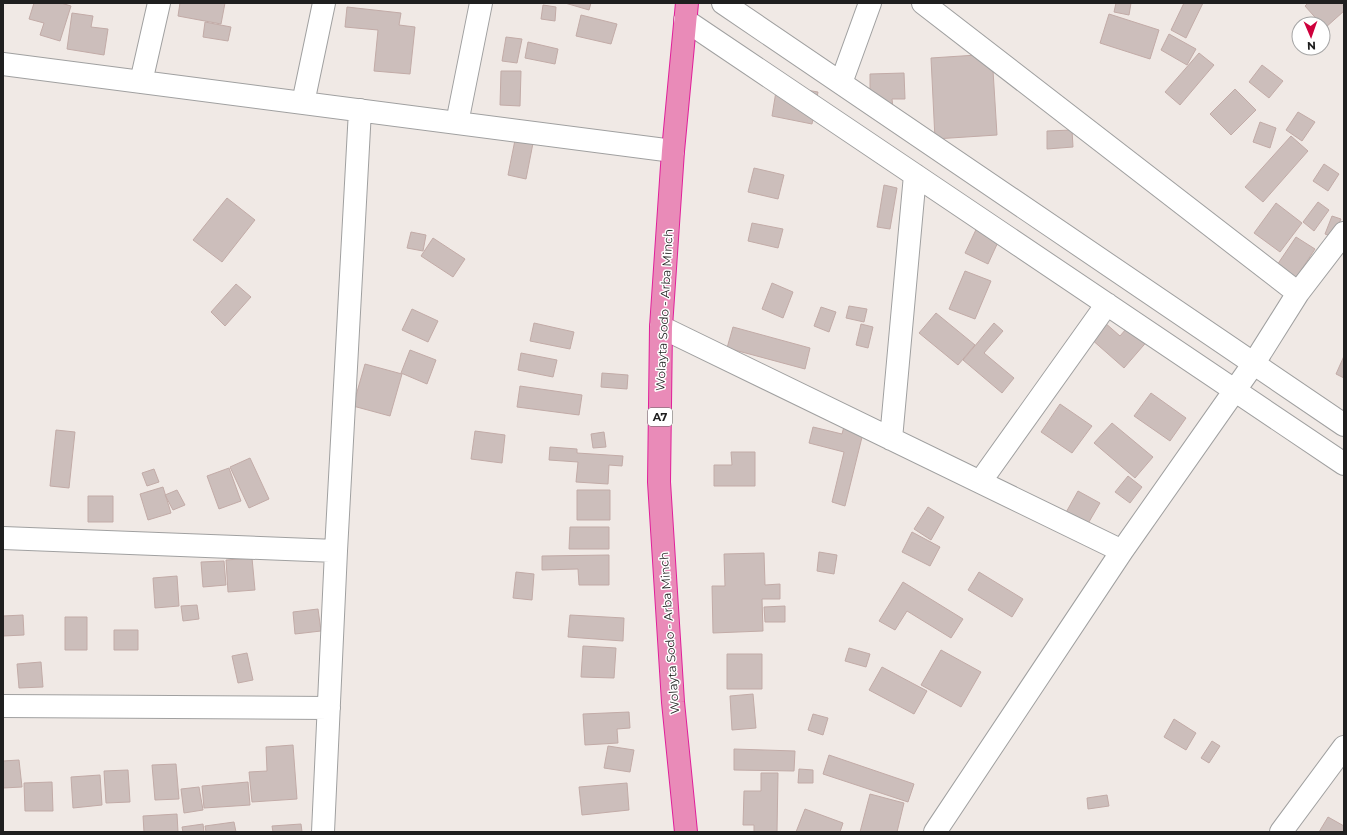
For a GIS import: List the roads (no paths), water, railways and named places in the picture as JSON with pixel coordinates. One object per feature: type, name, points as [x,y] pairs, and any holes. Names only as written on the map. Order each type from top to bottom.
[{"type":"highway","name":"Wolayta Sodo - Arba Minch","points":[[686,12],[673,151],[661,327],[659,482],[673,702],[686,832]]},
{"type":"street","points":[[141,82],[159,3]]},
{"type":"street","points":[[303,103],[324,3]]},
{"type":"street","points":[[456,123],[481,3]]},
{"type":"street","points":[[722,3],[1344,425]]},
{"type":"street","points":[[840,83],[870,3]]},
{"type":"street","points":[[923,3],[1298,294]]},
{"type":"street","points":[[686,12],[915,175],[1344,464]]},
{"type":"street","points":[[3,64],[673,151]]},
{"type":"street","points":[[323,832],[336,551],[360,110]]},
{"type":"street","points":[[891,439],[915,175]]},
{"type":"street","points":[[935,832],[1122,551],[1254,363],[1298,294],[1344,233]]},
{"type":"street","points":[[980,482],[1107,304]]},
{"type":"street","points":[[661,327],[1122,551]]},
{"type":"street","points":[[3,538],[336,551]]},
{"type":"street","points":[[3,706],[329,708]]},
{"type":"street","points":[[1281,832],[1344,747]]}]
